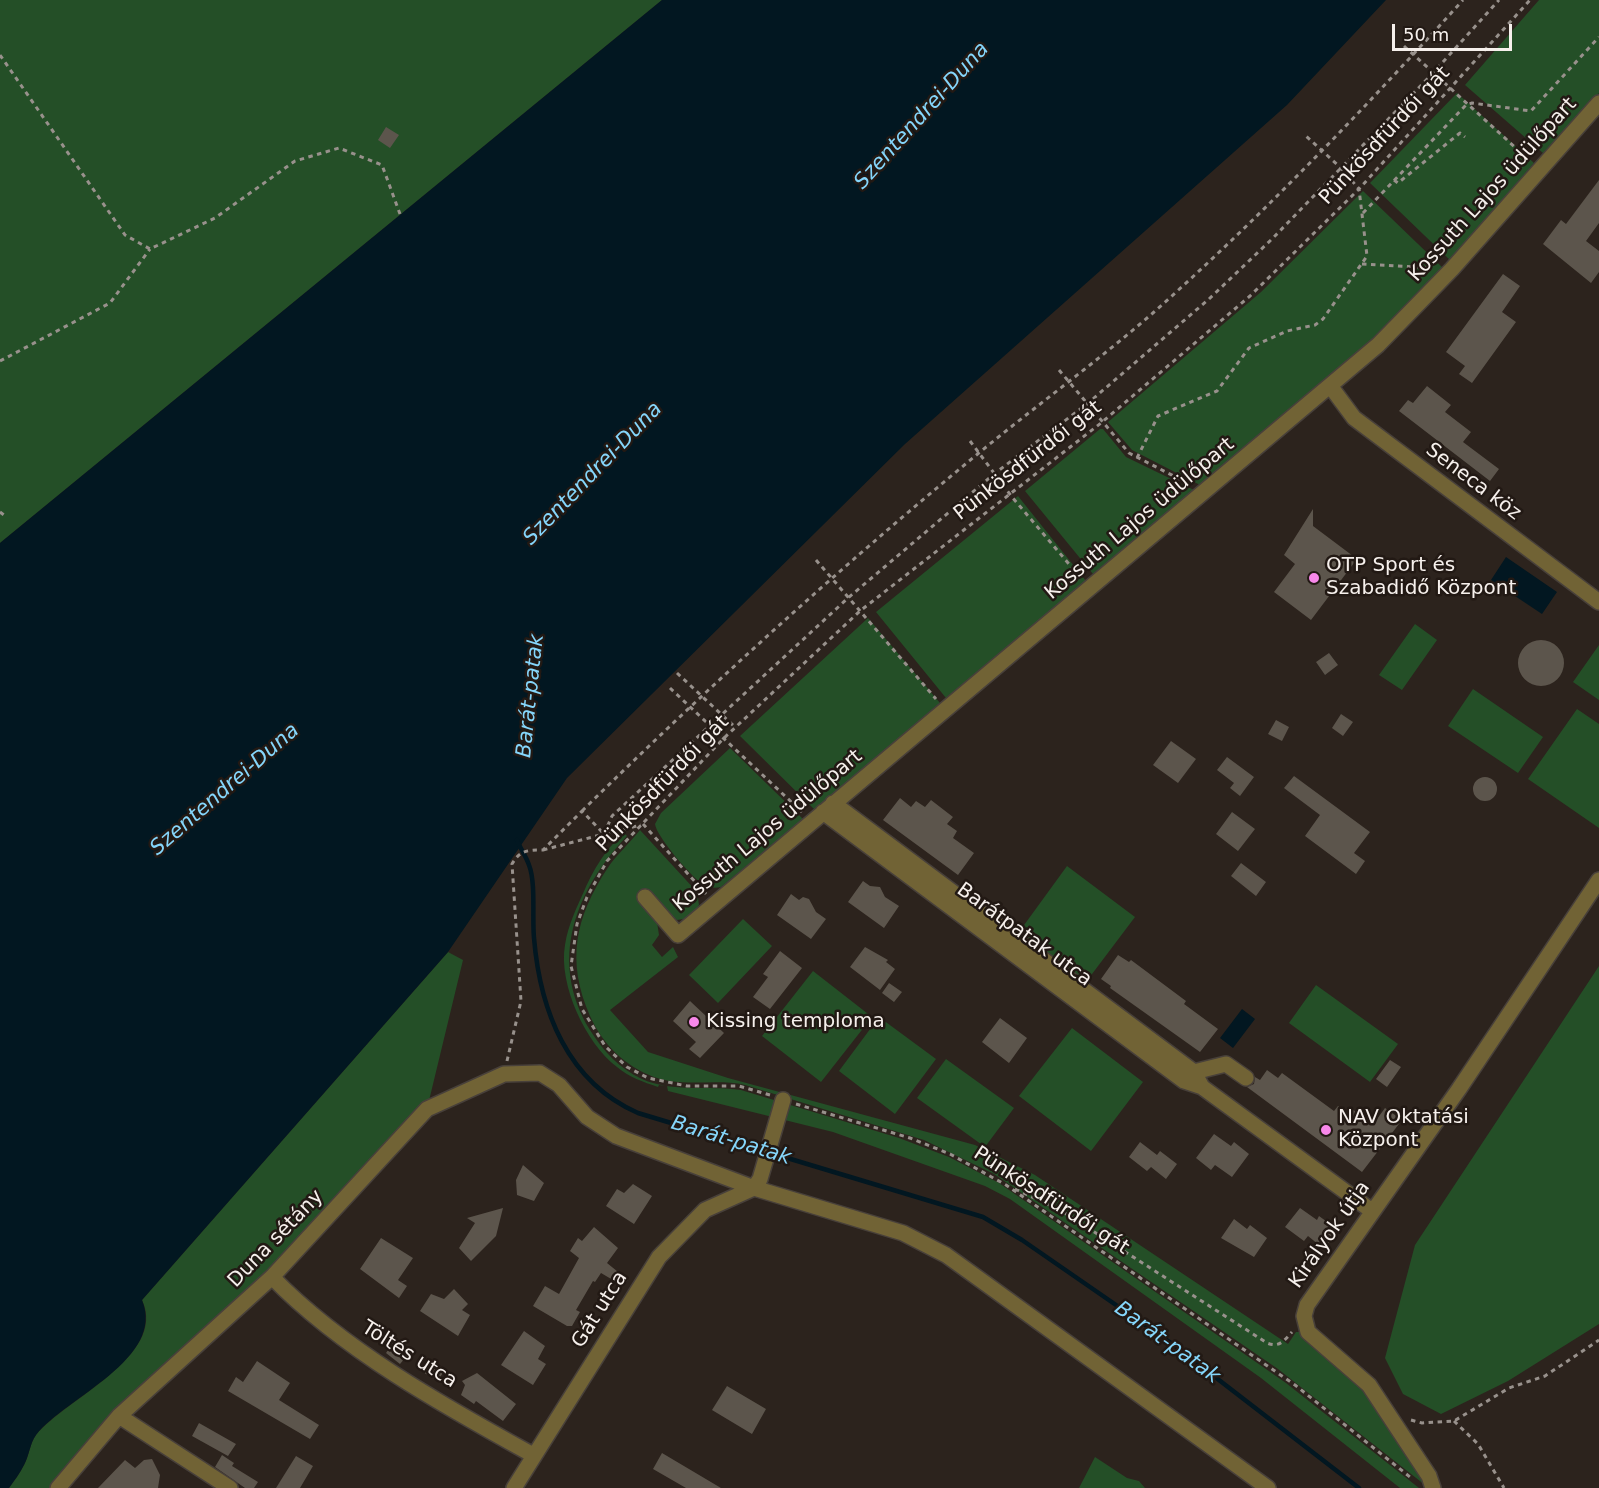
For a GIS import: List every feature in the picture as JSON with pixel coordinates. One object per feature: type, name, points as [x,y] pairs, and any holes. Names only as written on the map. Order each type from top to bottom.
[{"type":"street","name":"Kossuth Lajos üdülőpart","points":[[645,897],[678,935],[1331,387],[1378,345],[1452,269],[1599,104]]},
{"type":"street","name":"Seneca köz","points":[[1331,387],[1354,418],[1599,602]]},
{"type":"street","name":"Barátpatak utca","points":[[823,812],[891,854],[1184,1081],[1202,1087],[1372,1211]]},
{"type":"street","name":"Barátpatak utca","points":[[919,875],[1194,1072],[1202,1087]]},
{"type":"street","name":"Királyok útja","points":[[1433,1488],[1429,1476],[1369,1385],[1308,1332],[1304,1316],[1307,1305],[1459,1089],[1599,880]]},
{"type":"street","points":[[1194,1072],[1226,1064],[1246,1078]]},
{"type":"street","name":"Duna sétány","points":[[58,1488],[119,1416],[272,1277],[427,1109],[504,1074],[528,1071],[550,1078],[587,1117],[616,1137],[754,1188]]},
{"type":"street","points":[[783,1100],[760,1179],[754,1188],[903,1233],[938,1251],[1268,1488]]},
{"type":"street","name":"Gát utca","points":[[514,1488],[665,1250],[705,1210],[754,1188]]},
{"type":"street","name":"Töltés utca","points":[[272,1277],[322,1323],[365,1355],[533,1455]]},
{"type":"street","points":[[119,1416],[230,1488]]},
{"type":"path","points":[[543,849],[689,706],[832,579],[979,453],[1153,313],[1254,218],[1413,55],[1463,0]]},
{"type":"path","points":[[604,834],[612,816],[848,598],[994,474],[1087,404],[1209,299],[1341,168],[1433,73],[1499,0]]},
{"type":"path","name":"Pünkösdfürdői gát","points":[[1415,1481],[1286,1379],[1006,1185],[966,1162],[917,1141],[739,1086],[687,1086],[648,1078],[627,1067],[605,1046],[582,1009],[571,966],[577,924],[587,897],[607,861],[724,738],[860,611],[1101,423],[1250,296],[1359,189],[1530,0]]},
{"type":"path","points":[[1363,213],[1466,105],[1472,102],[1531,111],[1599,37]]},
{"type":"path","points":[[1404,46],[1466,105],[1539,169]]},
{"type":"path","points":[[0,56],[125,235],[150,249]]},
{"type":"path","points":[[1394,180],[1398,183],[1460,133],[1465,137]]},
{"type":"path","points":[[1137,458],[1158,416],[1217,391],[1249,348],[1287,331],[1315,325],[1327,315],[1367,256],[1359,189],[1341,168],[1306,136]]},
{"type":"path","points":[[0,361],[110,303],[150,249],[215,218],[295,161],[339,148],[382,165],[400,214]]},
{"type":"path","points":[[1362,264],[1452,269]]},
{"type":"path","points":[[1059,370],[1101,423],[1137,458],[1204,492]]},
{"type":"path","points":[[970,441],[994,474],[1090,589]]},
{"type":"path","points":[[0,512],[4,515]]},
{"type":"path","points":[[816,560],[945,709]]},
{"type":"path","points":[[678,673],[736,728]]},
{"type":"path","points":[[670,688],[724,738],[823,812]]},
{"type":"path","points":[[582,812],[604,834]]},
{"type":"path","points":[[504,1074],[521,1001],[512,864],[518,854],[525,850],[543,849],[643,824],[714,904]]},
{"type":"path","points":[[1006,1185],[1060,1210],[1267,1343],[1273,1345],[1283,1342],[1304,1316]]},
{"type":"path","points":[[1387,1412],[1422,1423],[1454,1421],[1509,1388],[1545,1376],[1599,1340]]},
{"type":"path","points":[[1454,1421],[1478,1444],[1504,1488]]},
{"type":"green space","points":[[0,0],[662,0],[0,543]]},
{"type":"green space","points":[[1539,0],[1599,0],[1599,93],[1543,153],[1465,85]]},
{"type":"green space","points":[[1457,93],[1534,163],[1451,261],[1370,183]]},
{"type":"green space","points":[[1363,191],[1444,269],[1379,335],[1331,378],[1200,485],[1132,450],[1108,422],[1261,292]]},
{"type":"green space","points":[[1100,429],[1103,429],[1126,457],[1194,490],[1093,574],[1025,491]]},
{"type":"green space","points":[[1018,496],[1086,581],[946,698],[876,612]]},
{"type":"green space","points":[[868,618],[940,703],[815,810],[740,736]]},
{"type":"green space","points":[[1415,624],[1437,640],[1402,690],[1379,675]]},
{"type":"green space","points":[[1599,645],[1599,700],[1573,682]]},
{"type":"green space","points":[[1473,689],[1543,737],[1518,773],[1448,726]]},
{"type":"green space","points":[[1577,709],[1599,724],[1599,828],[1528,779]]},
{"type":"green space","points":[[730,748],[803,819],[721,887],[712,887],[700,882],[685,867],[668,848],[655,824],[661,813]]},
{"type":"green space","points":[[640,830],[697,892],[699,905],[690,918],[677,920],[664,909],[657,922],[659,935],[652,945],[662,957],[673,947],[678,957],[610,1010],[648,1052],[728,1078],[975,1145],[1035,1175],[1288,1344],[1296,1332],[1303,1332],[1375,1398],[1425,1485],[1278,1369],[994,1174],[924,1140],[745,1085],[665,1080],[643,1072],[624,1061],[601,1036],[590,1016],[578,977],[577,940],[587,905],[596,887],[611,864]]},
{"type":"green space","points":[[625,834],[627,836],[593,880],[581,903],[573,928],[570,953],[571,978],[577,1004],[590,1030],[607,1052],[634,1075],[666,1086],[659,1085],[658,1087],[636,1079],[622,1071],[606,1057],[585,1029],[570,995],[566,977],[565,945],[576,909],[602,858]]},
{"type":"green space","points":[[1067,866],[1135,917],[1086,982],[1019,932]]},
{"type":"green space","points":[[743,919],[772,946],[718,1003],[689,975]]},
{"type":"green space","points":[[448,952],[463,960],[427,1109],[272,1277],[119,1416],[58,1488],[9,1488],[24,1465],[36,1435],[128,1358],[140,1340],[146,1320],[142,1300]]},
{"type":"green space","points":[[1599,966],[1599,1324],[1508,1381],[1441,1414],[1403,1394],[1385,1358],[1415,1245]]},
{"type":"green space","points":[[813,971],[872,1017],[821,1082],[762,1036]]},
{"type":"green space","points":[[1316,985],[1398,1044],[1370,1082],[1289,1023]]},
{"type":"green space","points":[[879,1017],[936,1059],[895,1114],[839,1071]]},
{"type":"green space","points":[[1072,1028],[1143,1082],[1091,1151],[1019,1096]]},
{"type":"green space","points":[[946,1059],[1014,1108],[985,1147],[917,1098]]},
{"type":"green space","points":[[667,1086],[741,1090],[899,1138],[949,1157],[999,1183],[1286,1383],[1419,1488],[1400,1488],[1261,1378],[1010,1199],[985,1186],[833,1132],[668,1091]]},
{"type":"green space","points":[[1095,1457],[1127,1478],[1139,1481],[1145,1488],[1079,1488]]},
{"type":"water","name":"Szentendrei-Duna","points":[[662,0],[1386,0],[1287,105],[905,444],[567,778],[448,952],[142,1300],[146,1321],[140,1341],[127,1359],[36,1435],[17,1477],[9,1488],[0,1488],[0,543]]},
{"type":"water","points":[[1506,557],[1557,592],[1542,614],[1491,580]]},
{"type":"water","points":[[1242,1009],[1255,1019],[1233,1048],[1220,1038]]},
{"type":"building","points":[[386,127],[399,135],[390,148],[378,140]]},
{"type":"building","points":[[1599,180],[1599,223],[1586,241],[1599,251],[1599,272],[1591,283],[1543,244],[1561,220],[1566,224]]},
{"type":"building","points":[[1503,274],[1520,286],[1502,312],[1516,322],[1472,383],[1459,374],[1465,366],[1446,352]]},
{"type":"building","points":[[1427,386],[1451,405],[1445,412],[1471,432],[1463,442],[1499,469],[1490,481],[1399,411],[1408,400],[1413,403]]},
{"type":"building","name":"OTP Sport és Szabadidő Központ","points":[[1313,509],[1313,526],[1357,559],[1311,620],[1274,592],[1295,564],[1284,555]]},
{"type":"building","points":[[1541,640],[1557,647],[1564,663],[1557,679],[1541,686],[1525,679],[1518,663],[1525,647]]},
{"type":"building","points":[[1329,653],[1338,665],[1325,675],[1316,662]]},
{"type":"building","points":[[1341,714],[1353,722],[1343,736],[1332,728]]},
{"type":"building","points":[[1276,720],[1289,727],[1282,741],[1268,734]]},
{"type":"building","points":[[1171,741],[1196,759],[1178,783],[1153,765]]},
{"type":"building","points":[[1227,757],[1254,777],[1240,796],[1230,788],[1234,783],[1217,770]]},
{"type":"building","points":[[1294,776],[1370,832],[1354,853],[1365,861],[1356,874],[1305,836],[1320,815],[1284,788]]},
{"type":"building","points":[[1485,777],[1494,780],[1497,789],[1494,798],[1485,801],[1476,798],[1473,789],[1476,780]]},
{"type":"building","points":[[900,798],[911,807],[916,801],[925,807],[931,800],[953,817],[947,824],[957,831],[953,838],[974,853],[958,875],[883,820]]},
{"type":"building","points":[[1232,812],[1255,829],[1238,851],[1216,834]]},
{"type":"building","points":[[1241,863],[1266,882],[1256,896],[1231,876]]},
{"type":"building","points":[[863,881],[870,886],[880,887],[885,897],[899,906],[884,928],[848,902]]},
{"type":"building","points":[[791,894],[799,900],[803,897],[809,899],[816,912],[826,919],[811,939],[777,915]]},
{"type":"building","points":[[865,947],[888,960],[886,962],[895,969],[880,990],[850,967]]},
{"type":"building","points":[[780,951],[802,968],[770,1009],[753,997],[768,977],[763,974]]},
{"type":"building","points":[[1118,955],[1129,962],[1131,960],[1186,1001],[1184,1004],[1218,1029],[1200,1052],[1110,988],[1111,986],[1101,979]]},
{"type":"building","points":[[889,983],[902,992],[894,1002],[882,993]]},
{"type":"building","points":[[690,1001],[724,1033],[700,1058],[689,1049],[696,1042],[673,1021]]},
{"type":"building","points":[[1000,1018],[1027,1038],[1009,1063],[982,1042]]},
{"type":"building","points":[[1390,1060],[1401,1067],[1387,1087],[1376,1079]]},
{"type":"building","name":"NAV Oktatási Központ","points":[[1267,1070],[1278,1078],[1282,1073],[1334,1111],[1338,1106],[1349,1114],[1352,1109],[1363,1117],[1367,1112],[1377,1119],[1385,1108],[1402,1120],[1362,1172],[1247,1087],[1254,1084],[1255,1077],[1260,1080]]},
{"type":"building","points":[[1214,1134],[1231,1146],[1234,1142],[1249,1154],[1232,1177],[1215,1165],[1211,1170],[1196,1158]]},
{"type":"building","points":[[1140,1142],[1157,1155],[1160,1151],[1177,1164],[1166,1179],[1151,1167],[1147,1171],[1129,1157]]},
{"type":"building","points":[[523,1165],[544,1183],[534,1201],[517,1195],[516,1180]]},
{"type":"building","points":[[633,1184],[652,1196],[634,1224],[606,1206],[617,1189],[624,1193]]},
{"type":"building","points":[[503,1208],[496,1236],[471,1261],[459,1248],[475,1223],[467,1218]]},
{"type":"building","points":[[1300,1208],[1317,1220],[1319,1216],[1338,1230],[1324,1249],[1308,1236],[1304,1241],[1285,1227]]},
{"type":"building","points":[[1234,1219],[1247,1229],[1250,1225],[1267,1238],[1254,1257],[1221,1238]]},
{"type":"building","points":[[594,1227],[618,1248],[607,1263],[628,1280],[623,1286],[601,1273],[595,1282],[593,1281],[576,1310],[580,1312],[572,1326],[567,1326],[533,1306],[545,1286],[559,1294],[579,1258],[570,1251],[578,1238],[582,1241]]},
{"type":"building","points":[[381,1238],[413,1258],[398,1280],[407,1286],[399,1298],[360,1269]]},
{"type":"building","points":[[454,1289],[468,1304],[462,1310],[470,1315],[458,1336],[420,1311],[431,1294],[444,1299]]},
{"type":"building","points":[[524,1331],[545,1346],[538,1359],[546,1364],[533,1385],[501,1365]]},
{"type":"building","points":[[395,1340],[410,1352],[400,1364],[386,1353]]},
{"type":"building","points":[[428,1359],[445,1369],[438,1381],[421,1371]]},
{"type":"building","points":[[257,1361],[290,1383],[279,1400],[319,1425],[310,1439],[228,1391],[236,1377],[243,1382]]},
{"type":"building","points":[[477,1373],[516,1404],[503,1421],[476,1401],[474,1404],[461,1395],[465,1385],[462,1381]]},
{"type":"building","points":[[727,1386],[766,1409],[752,1434],[712,1410]]},
{"type":"building","points":[[199,1423],[236,1444],[228,1456],[192,1436]]},
{"type":"building","points":[[662,1453],[721,1488],[686,1488],[653,1469]]},
{"type":"building","points":[[222,1455],[234,1463],[232,1466],[258,1482],[254,1488],[245,1488],[215,1467]]},
{"type":"building","points":[[296,1456],[313,1466],[300,1488],[276,1488]]},
{"type":"building","points":[[152,1459],[160,1475],[158,1488],[98,1488],[125,1460],[135,1468],[144,1460]]},
{"type":"waterway","name":"Barát-patak","points":[[517,840],[531,872],[537,965],[551,1017],[575,1063],[613,1100],[638,1113],[983,1217],[1022,1240],[1171,1343],[1359,1488]]},
{"type":"place","name":"OTP Sport és Szabadidő Központ","points":[[1314,578]]},
{"type":"place","name":"Kissing temploma","points":[[694,1022]]},
{"type":"place","name":"NAV Oktatási Központ","points":[[1326,1130]]}]
